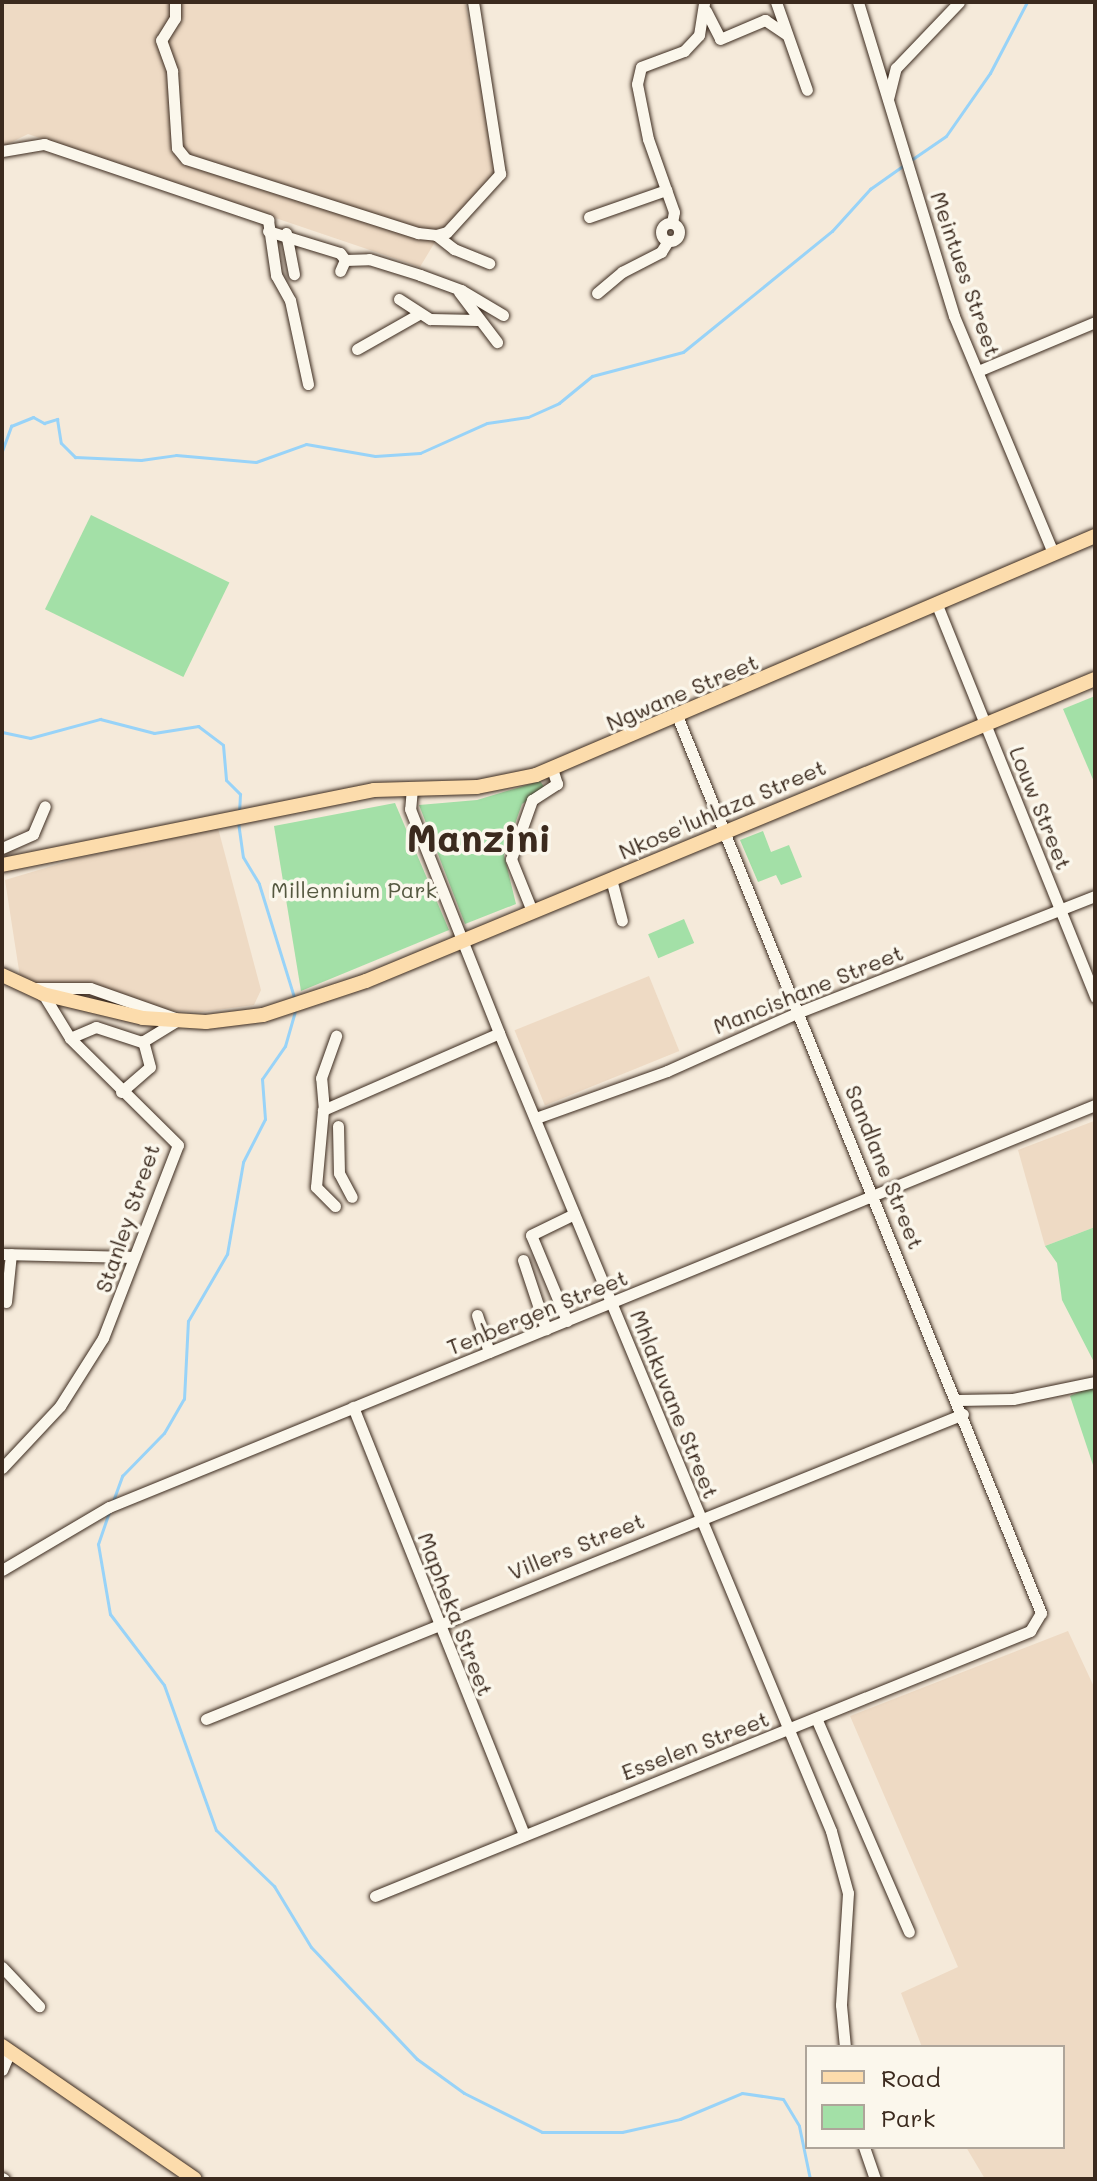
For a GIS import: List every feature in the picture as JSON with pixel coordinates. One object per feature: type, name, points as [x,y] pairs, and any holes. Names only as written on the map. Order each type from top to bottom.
[{"type":"main road","name":"Ngwane Street","points":[[2,865],[265,811],[412,788],[477,787],[552,769],[678,718],[1095,536]]},
{"type":"main road","name":"Nkose'luhlaza Street","points":[[2,975],[36,991],[143,1018],[206,1022],[263,1015],[366,981],[461,938],[1095,679]]},
{"type":"main road","points":[[6,2048],[195,2179]]},
{"type":"street","points":[[175,2],[175,18],[161,40],[172,71],[177,148],[186,159],[418,233],[436,235],[447,232],[496,185],[500,174],[473,2]]},
{"type":"street","points":[[776,2],[807,90]]},
{"type":"street","name":"Meintues Street","points":[[858,2],[917,197],[943,267],[954,316],[1053,553]]},
{"type":"street","points":[[888,101],[896,68],[958,3]]},
{"type":"street","points":[[705,6],[720,39],[765,20],[786,34]]},
{"type":"street","points":[[597,293],[622,272],[661,252],[668,241],[661,230],[672,223],[666,190],[637,84],[641,67],[684,51],[699,35],[705,6]]},
{"type":"street","points":[[2,151],[44,144],[268,220],[268,231],[308,384]]},
{"type":"street","points":[[589,217],[666,190]]},
{"type":"street","points":[[268,231],[286,233],[331,248],[342,266],[369,259],[452,287],[503,315]]},
{"type":"street","points":[[286,233],[294,274]]},
{"type":"street","points":[[436,235],[454,249],[489,263]]},
{"type":"street","points":[[452,287],[497,342]]},
{"type":"street","points":[[399,299],[417,315]]},
{"type":"street","points":[[357,349],[417,315],[477,320]]},
{"type":"street","points":[[978,371],[1095,322]]},
{"type":"street","name":"Louw Street","points":[[937,605],[1095,997]]},
{"type":"street","name":"Sandlane Street","points":[[678,718],[1040,1602],[1041,1613],[1030,1631]]},
{"type":"street","points":[[532,911],[511,859],[532,800],[557,784],[552,769]]},
{"type":"street","name":"Mhlakuvane Street","points":[[412,788],[410,809],[499,1033],[831,1831],[848,1893],[841,2005],[845,2045]]},
{"type":"street","points":[[2,848],[33,834],[45,806]]},
{"type":"street","points":[[611,879],[622,921]]},
{"type":"street","name":"Mancishane Street","points":[[536,1118],[667,1071],[799,1012],[1095,896]]},
{"type":"street","name":"Stanley Street","points":[[2,1468],[60,1406],[103,1338],[178,1145],[121,1092],[70,1038],[36,991]]},
{"type":"street","points":[[70,1038],[96,1027],[143,1041],[179,1020]]},
{"type":"street","points":[[324,1110],[499,1033]]},
{"type":"street","points":[[335,1206],[316,1187],[324,1110],[321,1078],[336,1036]]},
{"type":"street","points":[[121,1092],[150,1067],[143,1041]]},
{"type":"street","name":"Tenbergen Street","points":[[2,1570],[21,1554],[86,1517],[1095,1105]]},
{"type":"street","points":[[338,1126],[339,1173],[352,1197]]},
{"type":"street","points":[[567,1321],[531,1235],[574,1214]]},
{"type":"street","points":[[6,1302],[7,1254],[134,1257]]},
{"type":"street","points":[[523,1260],[546,1329]]},
{"type":"street","points":[[477,1315],[489,1352]]},
{"type":"street","points":[[958,1400],[1013,1399],[1095,1382]]},
{"type":"street","name":"Mapheka Street","points":[[353,1407],[441,1622],[476,1724],[524,1835]]},
{"type":"street","name":"Villers Street","points":[[206,1719],[963,1414]]},
{"type":"street","name":"Esselen Street","points":[[375,1896],[1030,1631]]},
{"type":"street","points":[[816,1718],[909,1932]]},
{"type":"street","points":[[2,1967],[39,2006]]},
{"type":"street","points":[[2,2070],[6,2048]]},
{"type":"street","points":[[865,2149],[875,2179]]},
{"type":"shaded area","points":[[2,2],[465,2],[496,163],[492,181],[441,232],[420,267],[28,134],[2,147]]},
{"type":"shaded area","points":[[218,828],[261,990],[254,1005],[202,1012],[131,1009],[74,997],[20,977],[5,880],[79,858]]},
{"type":"shaded area","points":[[649,976],[679,1051],[545,1105],[515,1030]]},
{"type":"shaded area","points":[[1094,1121],[1095,1227],[1045,1246],[1018,1150]]},
{"type":"shaded area","points":[[1068,1631],[1095,1689],[1095,2179],[985,2179],[967,2149],[1065,2149],[1065,2045],[921,2045],[901,1993],[958,1967],[850,1716]]},
{"type":"green space","points":[[91,515],[229,583],[183,677],[45,609]]},
{"type":"green space","points":[[1095,696],[1095,784],[1063,709]]},
{"type":"green space","points":[[540,781],[545,788],[522,804],[504,855],[516,904],[465,924],[419,805],[477,800]]},
{"type":"green space","name":"Millennium Park","points":[[395,803],[449,930],[301,991],[274,826]]},
{"type":"green space","points":[[763,831],[771,852],[789,845],[802,877],[781,885],[776,875],[758,882],[740,840]]},
{"type":"green space","points":[[684,919],[694,943],[658,958],[648,934]]},
{"type":"green space","points":[[1095,1227],[1095,1364],[1062,1300],[1057,1263],[1045,1246]]},
{"type":"green space","points":[[1095,1385],[1095,1471],[1070,1396]]},
{"type":"waterway","points":[[911,160],[946,136],[990,73],[1027,2]]},
{"type":"waterway","points":[[2,451],[11,426],[33,417],[44,423],[57,419],[61,443],[75,457],[141,460],[176,455],[256,462],[306,444],[375,456],[420,453],[487,423],[528,417],[559,403],[592,376],[683,352],[832,231],[870,189],[904,165]]},
{"type":"waterway","points":[[2,732],[30,738],[100,719],[154,733],[198,726],[223,745],[226,780],[240,794],[239,811]]},
{"type":"waterway","points":[[238,822],[243,857],[259,884],[295,1000]]},
{"type":"waterway","points":[[113,1501],[122,1476],[164,1433],[184,1399],[188,1321],[227,1254],[243,1162],[265,1119],[262,1079],[285,1046],[295,1011]]},
{"type":"waterway","points":[[109,1512],[98,1544],[110,1614],[164,1685],[216,1830],[274,1886],[311,1947],[417,2059],[464,2093],[542,2132],[622,2132],[680,2119],[742,2093],[783,2099],[799,2126],[810,2179]]},
{"type":"district","name":"Manzini","points":[[479,838]]}]
